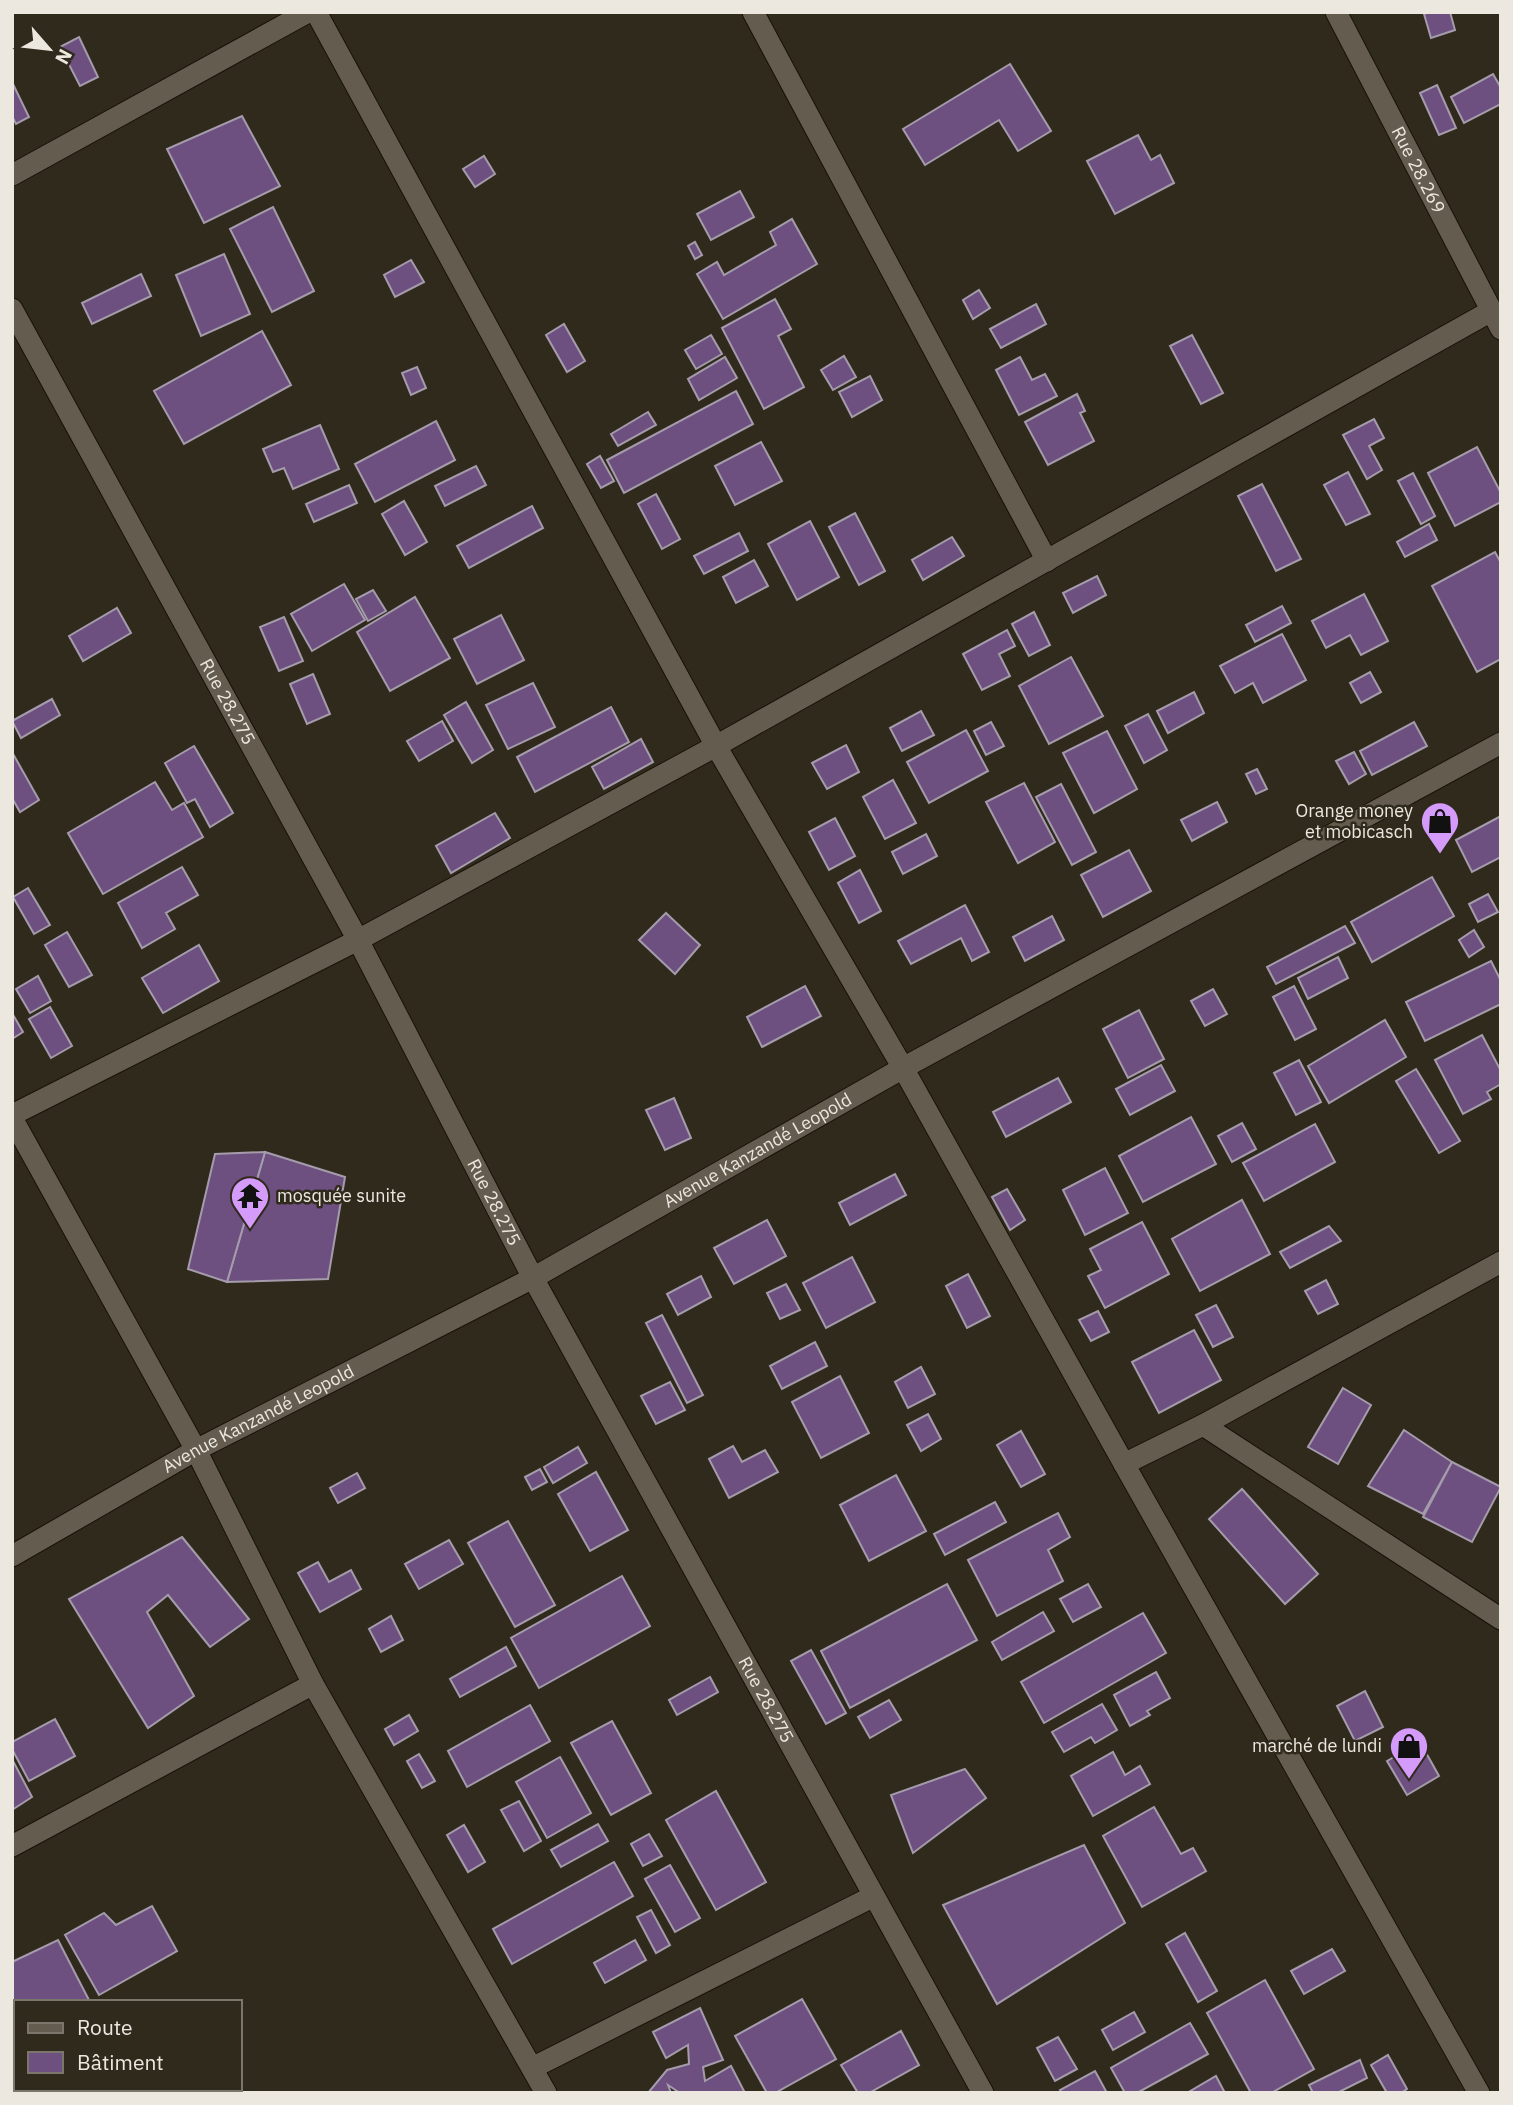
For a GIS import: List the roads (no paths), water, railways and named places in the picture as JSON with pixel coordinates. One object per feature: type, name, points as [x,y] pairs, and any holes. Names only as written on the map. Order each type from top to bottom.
[{"type":"street","points":[[12,175],[308,12]]},
{"type":"street","points":[[316,12],[716,746],[903,1068],[1479,2093]]},
{"type":"street","points":[[753,12],[1047,561]]},
{"type":"street","name":"Rue 28.269","points":[[1336,12],[1496,320]]},
{"type":"street","name":"Rue 28.275","points":[[12,309],[359,940],[533,1278],[984,2093]]},
{"type":"street","points":[[546,2093],[313,1684],[196,1450],[12,1116],[359,940],[716,746],[1047,561],[1496,320]]},
{"type":"street","name":"Avenue Kanzandé Leopold","points":[[12,1556],[196,1450],[533,1278],[903,1068],[1501,743]]},
{"type":"street","points":[[1124,1464],[1203,1425],[1501,1262]]},
{"type":"street","points":[[1203,1425],[1501,1619]]},
{"type":"street","points":[[12,1846],[313,1684]]},
{"type":"street","points":[[532,2068],[874,1896]]},
{"type":"place","name":"Orange money et mobicasch","points":[[1440,855]]},
{"type":"place","name":"mosquée sunite","points":[[250,1230]]},
{"type":"place","name":"marché de lundi","points":[[1409,1780]]}]
